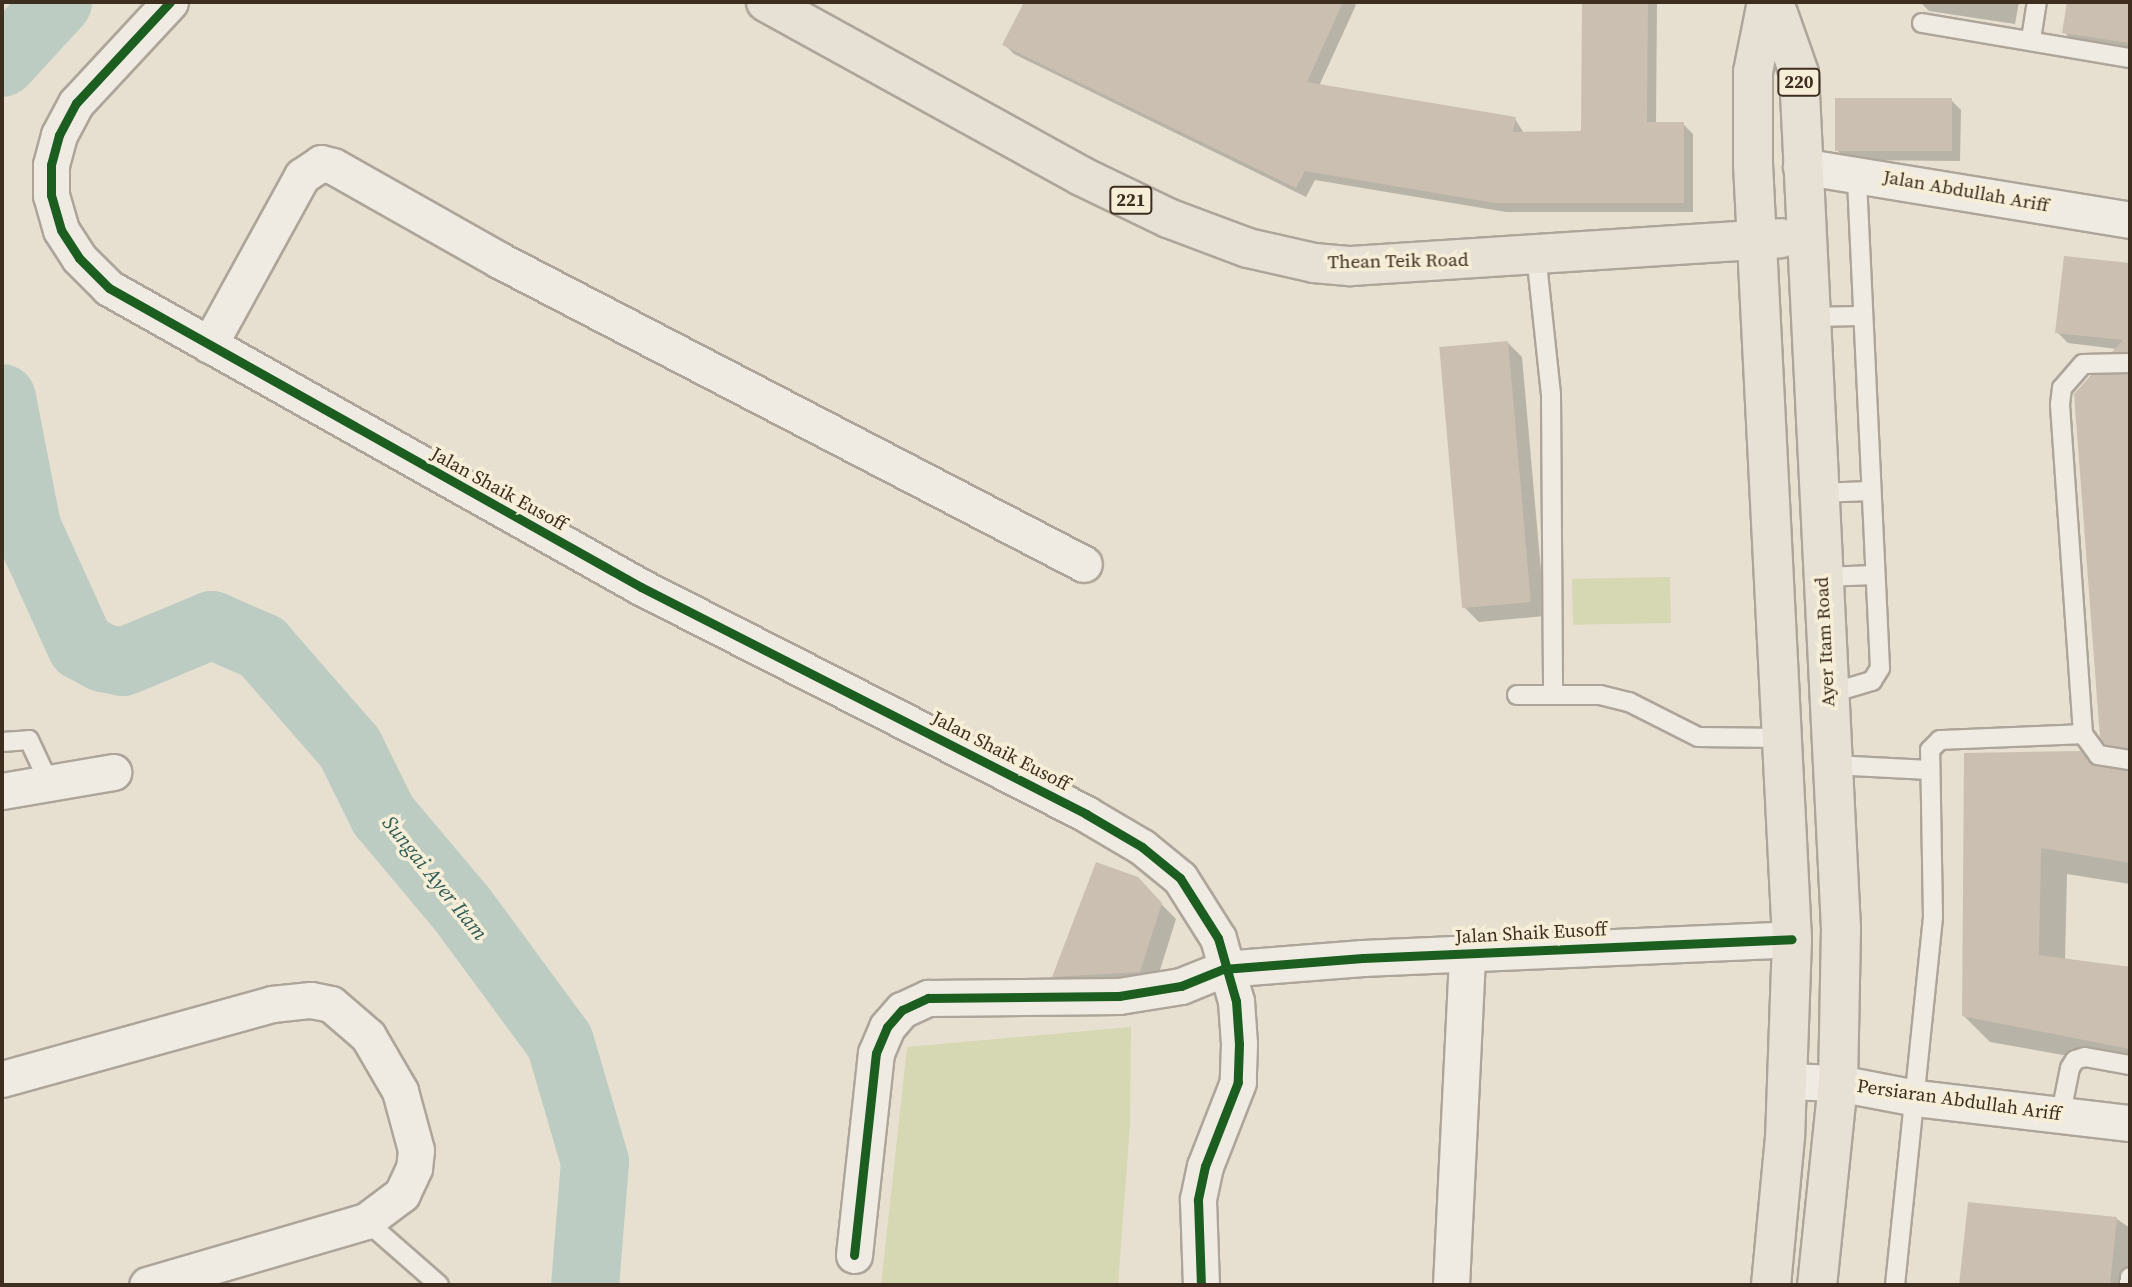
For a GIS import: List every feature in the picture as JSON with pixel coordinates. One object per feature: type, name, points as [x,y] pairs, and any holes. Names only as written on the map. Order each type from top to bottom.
[{"type":"main road","name":"220","points":[[1756,239],[1753,72],[1767,2]]},
{"type":"main road","name":"Ayer Itam Road","points":[[1774,2],[1799,73],[1804,238],[1841,929],[1838,1083],[1817,1285]]},
{"type":"main road","name":"Thean Teik Road","points":[[782,6],[1081,176],[1168,218],[1248,248],[1314,263],[1351,265],[1756,239]]},
{"type":"main road","name":"221","points":[[1756,239],[1804,238]]},
{"type":"main road","points":[[1756,239],[1784,738],[1792,939],[1788,1081],[1771,1285]]},
{"type":"street","name":"Jalan Shaik Eusoff","points":[[170,2],[76,103],[59,135],[51,165],[51,195],[61,230],[79,258],[109,288],[641,587],[1086,814],[1142,847],[1180,878],[1218,938],[1223,969],[1236,1002],[1238,1082],[1205,1166],[1198,1200],[1201,1285]]},
{"type":"street","points":[[209,345],[302,176],[321,163],[333,166],[499,260],[1084,564]]},
{"type":"street","name":"Jalan Abdullah Ariff","points":[[1801,166],[1857,172],[2130,220]]},
{"type":"street","points":[[2,790],[50,785],[113,772]]},
{"type":"street","name":"Jalan Shaik Eusoff","points":[[854,1255],[876,1053],[887,1027],[902,1010],[928,998],[1119,996],[1181,986],[1223,969],[1467,954],[1792,939]]},
{"type":"street","points":[[1451,1285],[1467,954]]},
{"type":"street","points":[[2,1079],[272,1004],[311,1000],[331,1004],[368,1036],[400,1091],[416,1150],[412,1175],[402,1194],[366,1221],[147,1285]]},
{"type":"street","name":"Persiaran Abdullah Ariff","points":[[1788,1081],[1838,1083],[1916,1098],[2130,1122]]},
{"type":"lane","points":[[2031,39],[2037,2]]},
{"type":"lane","points":[[1922,23],[2031,39],[2130,58]]},
{"type":"lane","points":[[1828,694],[1879,676],[1857,172]]},
{"type":"lane","points":[[1536,254],[1551,394],[1553,694]]},
{"type":"lane","points":[[1808,317],[1862,316]]},
{"type":"lane","points":[[2130,363],[2083,365],[2062,387],[2083,734],[2098,755],[2130,760]]},
{"type":"lane","points":[[1817,493],[1871,491]]},
{"type":"lane","points":[[1822,577],[1875,575]]},
{"type":"lane","points":[[1517,695],[1601,695],[1629,702],[1709,739],[1784,738]]},
{"type":"lane","points":[[1895,1285],[1933,917],[1930,750],[1940,740],[2083,734]]},
{"type":"lane","points":[[2,742],[20,738],[35,745],[50,785]]},
{"type":"lane","points":[[1832,765],[1930,770]]},
{"type":"lane","points":[[2061,1113],[2070,1068],[2076,1060],[2084,1057],[2130,1065]]},
{"type":"lane","points":[[366,1221],[439,1285]]},
{"type":"lane","points":[[2129,1285],[2130,1277]]},
{"type":"green space","points":[[1670,577],[1671,623],[1573,625],[1572,579]]},
{"type":"green space","points":[[1131,1027],[1130,1125],[1118,1285],[881,1285],[907,1047]]},
{"type":"building","points":[[1024,2],[1343,2],[1307,82],[1516,117],[1513,132],[1581,131],[1582,2],[1648,2],[1647,122],[1684,122],[1684,203],[1495,203],[1305,171],[1296,188],[1002,45]]},
{"type":"building","points":[[2067,2],[2130,2],[2130,43],[2062,33]]},
{"type":"building","points":[[1835,98],[1952,98],[1952,151],[1835,151]]},
{"type":"building","points":[[2064,256],[2130,263],[2130,352],[2112,352],[2123,340],[2055,333]]},
{"type":"building","points":[[1508,341],[1531,602],[1462,608],[1439,347]]},
{"type":"building","points":[[2130,374],[2130,749],[2104,745],[2100,738],[2074,394],[2091,375]]},
{"type":"building","points":[[2081,751],[2092,765],[2130,771],[2130,863],[2041,848],[2039,955],[2130,967],[2130,1049],[1962,1016],[1964,753]]},
{"type":"building","points":[[1096,862],[1138,877],[1162,903],[1140,972],[1052,977]]},
{"type":"building","points":[[1968,1202],[2117,1217],[2110,1285],[1959,1285]]},
{"type":"waterway","name":"Sungai Ayer Itam","points":[[2,63],[58,2]]},
{"type":"waterway","name":"Sungai Ayer Itam","points":[[2,398],[27,527],[81,646],[103,658],[123,662],[212,625],[262,647],[350,748],[383,815],[462,909],[560,1042],[595,1162],[585,1285]]},
{"type":"cycle path","points":[[170,2],[76,103],[59,135],[51,165],[51,195],[61,230],[79,258],[109,288],[641,587],[1086,814],[1142,847],[1180,878],[1218,938],[1236,1001],[1239,1044],[1238,1082],[1205,1166],[1198,1200],[1201,1285]]},
{"type":"cycle path","points":[[854,1255],[876,1053],[887,1027],[902,1010],[928,998],[1119,996],[1181,986],[1223,969],[1363,958],[1792,939]]}]
